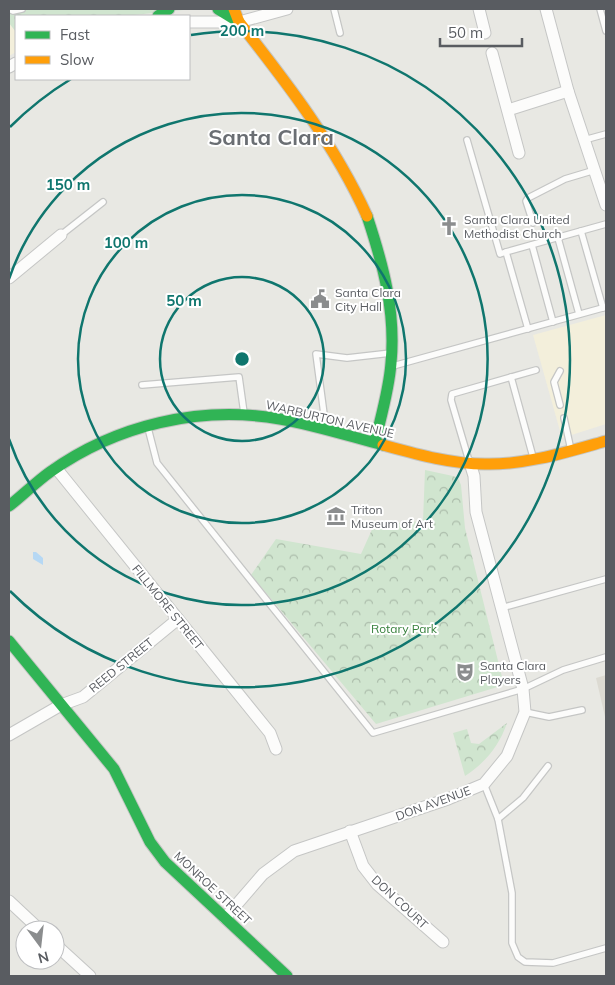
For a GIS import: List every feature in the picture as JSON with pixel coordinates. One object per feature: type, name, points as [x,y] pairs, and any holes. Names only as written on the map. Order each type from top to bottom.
[{"type":"street","points":[[218,9],[239,22]]},
{"type":"street","points":[[234,9],[239,22],[308,109],[345,170],[376,237],[390,295],[392,352],[391,367],[375,442]]},
{"type":"street","points":[[190,22],[239,22],[287,9]]},
{"type":"street","points":[[479,9],[485,33]]},
{"type":"street","points":[[546,9],[568,91],[606,205]]},
{"type":"street","points":[[492,53],[520,153]]},
{"type":"street","points":[[508,110],[568,91]]},
{"type":"street","points":[[9,278],[61,235]]},
{"type":"street","name":"WARBURTON AVENUE","points":[[9,506],[56,468],[116,436],[147,426],[202,415],[244,415],[282,419],[326,431],[470,463],[534,459],[606,441]]},
{"type":"street","name":"DON AVENUE","points":[[225,918],[263,874],[294,851],[448,799],[484,784],[507,756],[525,712],[523,689],[476,512],[474,476],[470,463]]},
{"type":"street","name":"FILLMORE STREET","points":[[56,468],[270,733],[276,749]]},
{"type":"street","name":"REED STREET","points":[[9,735],[61,705],[82,697],[178,619]]},
{"type":"street","name":"MONROE STREET","points":[[9,641],[114,769],[150,842],[165,862],[287,976]]},
{"type":"street","name":"DON COURT","points":[[350,831],[363,866],[377,884],[443,942]]},
{"type":"street","points":[[9,901],[29,920]]},
{"type":"street","points":[[65,953],[90,976]]},
{"type":"lane","points":[[9,9],[21,9]]},
{"type":"lane","points":[[334,9],[340,33]]},
{"type":"lane","points":[[600,9],[606,31]]},
{"type":"lane","points":[[584,140],[606,134]]},
{"type":"lane","points":[[467,140],[500,254],[606,224]]},
{"type":"lane","points":[[533,223],[526,201],[528,198],[565,179],[594,170]]},
{"type":"lane","points":[[61,235],[103,202]]},
{"type":"lane","points":[[391,367],[605,307],[581,231]]},
{"type":"lane","points":[[558,238],[579,314]]},
{"type":"lane","points":[[532,245],[553,322]]},
{"type":"lane","points":[[506,252],[528,328]]},
{"type":"lane","points":[[326,431],[316,354],[347,358],[392,352]]},
{"type":"lane","points":[[470,463],[451,400],[452,394],[536,370]]},
{"type":"lane","points":[[560,371],[554,382],[560,405]]},
{"type":"lane","points":[[142,385],[239,377],[244,415]]},
{"type":"lane","points":[[511,377],[534,459]]},
{"type":"lane","points":[[564,418],[571,451]]},
{"type":"lane","points":[[147,426],[157,463],[373,733],[523,689],[563,670],[606,657]]},
{"type":"lane","points":[[501,608],[606,579]]},
{"type":"lane","points":[[525,712],[549,717],[582,710]]},
{"type":"lane","points":[[498,819],[523,798],[548,766]]},
{"type":"lane","points":[[484,784],[498,819],[512,893],[512,943],[518,957],[525,962],[554,963],[606,948]]},
{"type":"shaded area","points":[[9,23],[15,31],[15,53],[9,56]]},
{"type":"shaded area","points":[[606,315],[606,424],[562,438],[533,335]]},
{"type":"shaded area","points":[[606,675],[606,721],[596,678]]},
{"type":"green space","points":[[9,9],[193,9],[134,15],[15,15],[15,31],[9,23]]},
{"type":"green space","name":"Rotary Park","points":[[425,470],[458,478],[461,485],[465,528],[504,685],[376,724],[251,575],[276,539],[361,554],[374,525],[423,521]]},
{"type":"green space","points":[[507,723],[491,753],[465,776],[453,733],[467,729],[471,743],[479,744]]},
{"type":"water","points":[[33,552],[36,552],[43,558],[43,565],[33,559]]},
{"type":"traffic: fast","points":[[160,15],[169,9]]},
{"type":"traffic: fast","points":[[218,9],[239,22]]},
{"type":"traffic: fast","points":[[367,216],[383,270],[392,325],[390,373],[375,442]]},
{"type":"traffic: fast","points":[[9,506],[50,472],[103,442],[131,431],[189,417],[250,415],[280,419],[319,427],[383,445]]},
{"type":"traffic: fast","points":[[9,641],[114,769],[150,842],[165,862],[287,976]]},
{"type":"traffic: slow","points":[[234,9],[239,22],[309,115],[340,164],[367,216]]},
{"type":"traffic: slow","points":[[383,445],[446,460],[472,464],[500,464],[546,457],[606,441]]},
{"type":"place","name":"Santa Clara United Methodist Church","points":[[449,226]]},
{"type":"place","name":"Santa Clara City Hall","points":[[320,299]]},
{"type":"place","name":"Triton Museum of Art","points":[[336,516]]},
{"type":"place","name":"Santa Clara Players","points":[[465,672]]},
{"type":"district","name":"Santa Clara","points":[[271,137]]}]
